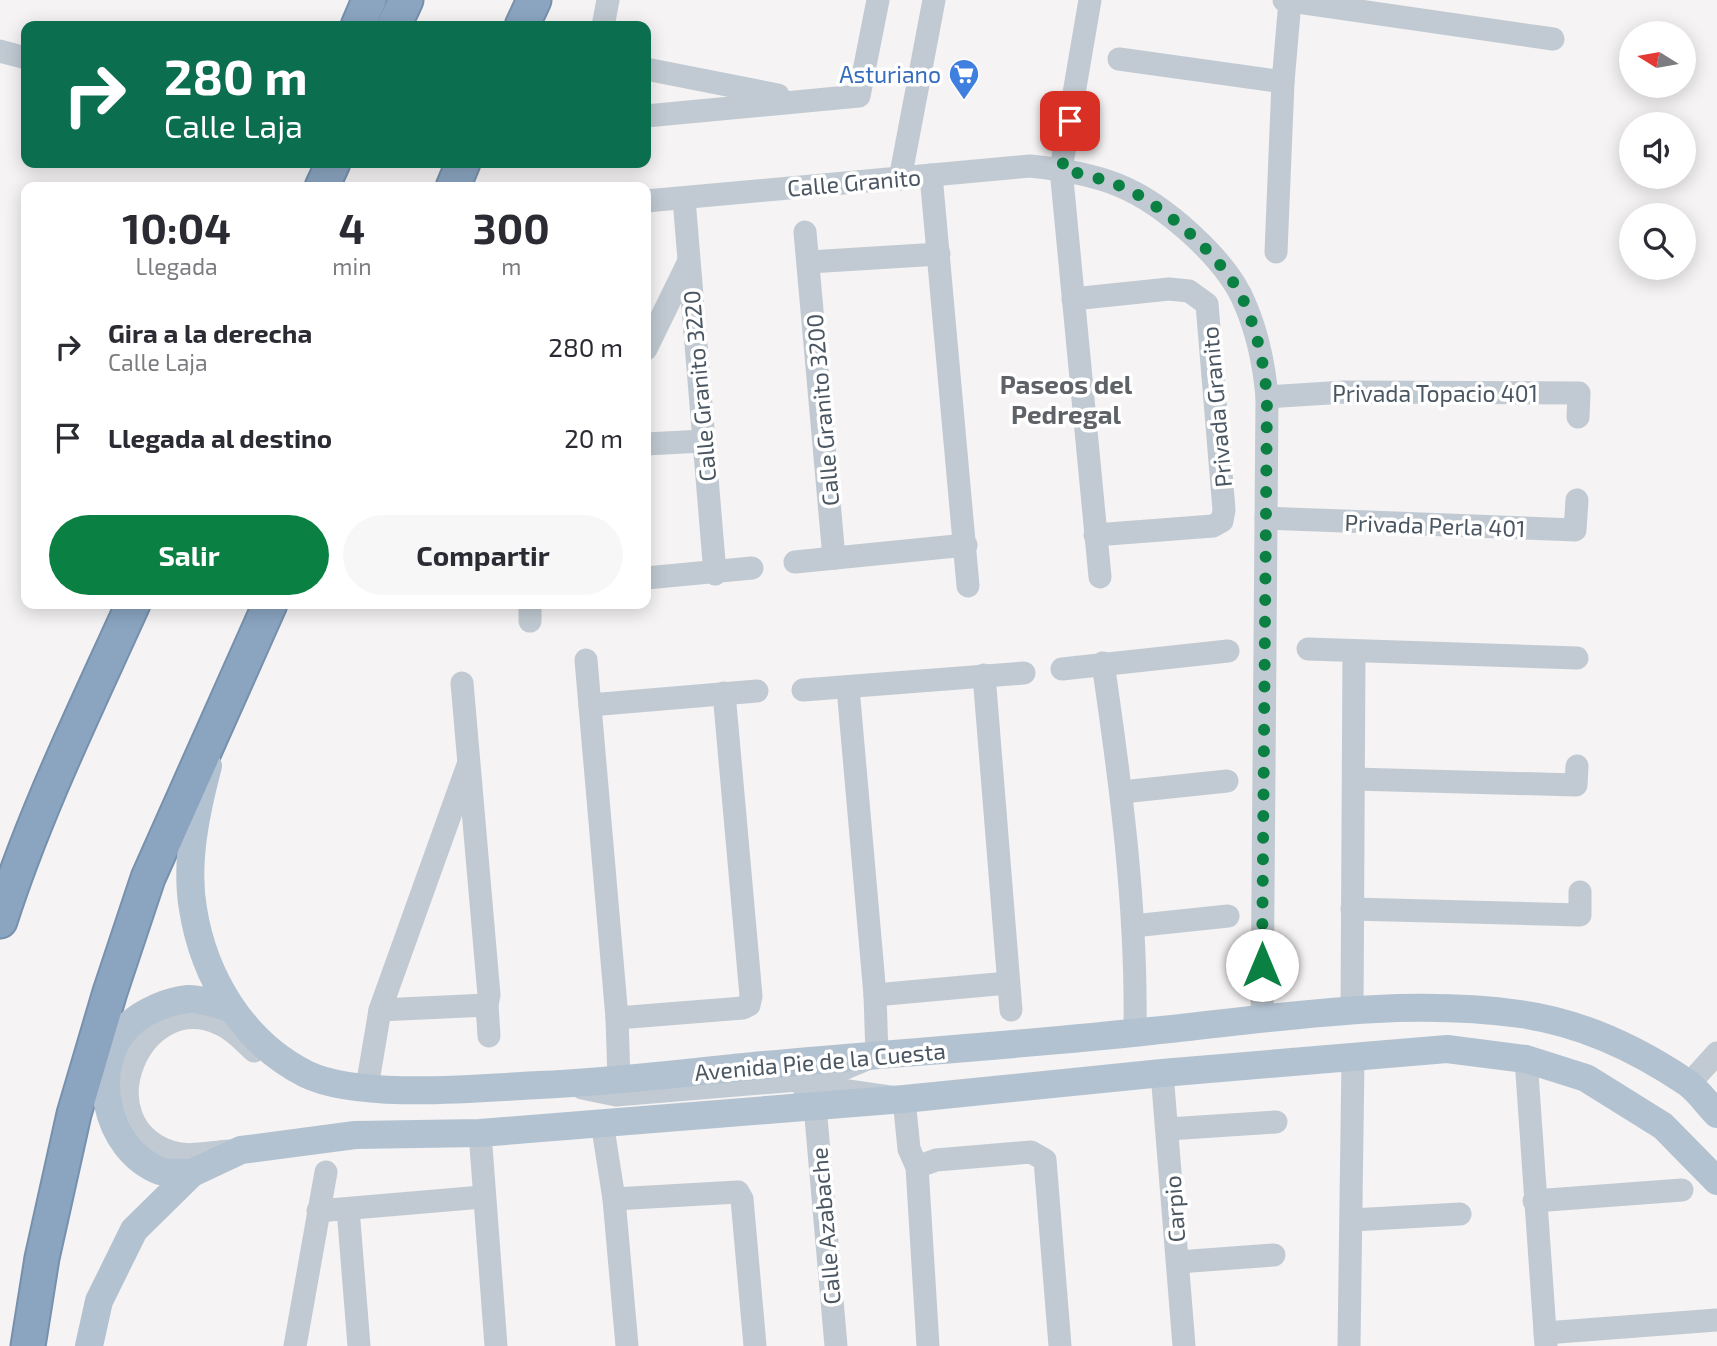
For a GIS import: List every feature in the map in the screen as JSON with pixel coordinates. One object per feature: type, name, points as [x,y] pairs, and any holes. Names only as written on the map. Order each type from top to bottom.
[{"type":"highway","points":[[360,21],[369,0]]},
{"type":"highway","points":[[396,21],[406,0]]},
{"type":"highway","points":[[524,21],[534,0]]},
{"type":"highway","points":[[0,921],[11,886],[77,727],[131,609]]},
{"type":"highway","points":[[28,1346],[42,1258],[74,1114],[110,992],[148,878],[268,609]]},
{"type":"main road","name":"Avenida Pie de la Cuesta","points":[[222,709],[202,790],[191,868],[193,909],[214,977],[230,1008],[249,1031],[275,1054],[310,1076],[367,1087],[419,1090],[561,1084],[1262,1018],[1440,1008],[1523,1014],[1604,1036],[1689,1084],[1717,1114]]},
{"type":"main road","points":[[192,1173],[161,1171],[135,1156],[118,1137],[108,1111],[107,1080],[114,1048],[129,1025],[156,1007],[190,999],[230,1008]]},
{"type":"main road","name":"Avenida Pie de la Cuesta","points":[[89,1346],[99,1301],[134,1230],[192,1173],[241,1150],[355,1135],[480,1133],[904,1099],[1162,1073],[1447,1049],[1526,1059],[1586,1078],[1663,1126],[1717,1181]]},
{"type":"street","points":[[604,21],[608,0]]},
{"type":"street","points":[[651,116],[859,96],[878,0]]},
{"type":"street","points":[[900,179],[934,0]]},
{"type":"street","points":[[1090,0],[1062,169],[1100,577]]},
{"type":"street","points":[[1276,252],[1287,1],[1553,40]]},
{"type":"street","points":[[0,51],[21,57]]},
{"type":"street","points":[[1119,59],[1283,82]]},
{"type":"street","points":[[651,70],[802,100]]},
{"type":"street","name":"Calle Granito","points":[[651,201],[1030,166],[1062,169],[1119,185],[1167,213],[1213,256],[1244,301],[1263,355],[1267,397],[1262,1018]]},
{"type":"street","points":[[931,175],[968,586]]},
{"type":"street","name":"Calle Granito 3220","points":[[684,199],[715,574]]},
{"type":"street","name":"Calle Granito 3200","points":[[805,232],[834,558]]},
{"type":"street","points":[[809,262],[939,254]]},
{"type":"street","points":[[651,339],[688,263]]},
{"type":"street","name":"Privada Granito","points":[[1073,299],[1169,289],[1198,295],[1207,304],[1218,406],[1224,510],[1222,521],[1213,526],[1095,535]]},
{"type":"street","name":"Privada Topacio 401","points":[[1267,397],[1345,392],[1579,393],[1578,417]]},
{"type":"street","points":[[651,444],[703,441]]},
{"type":"street","name":"Privada Perla 401","points":[[1266,519],[1575,530],[1577,500]]},
{"type":"street","points":[[795,562],[965,545]]},
{"type":"street","points":[[651,578],[715,574],[752,568]]},
{"type":"street","points":[[1308,649],[1577,657]]},
{"type":"street","points":[[1352,1012],[1354,650]]},
{"type":"street","points":[[1062,669],[1228,651]]},
{"type":"street","points":[[586,660],[617,1018],[619,1080]]},
{"type":"street","points":[[1103,663],[1122,792],[1133,926],[1135,1032]]},
{"type":"street","points":[[803,691],[1024,673]]},
{"type":"street","points":[[984,675],[1011,1010]]},
{"type":"street","points":[[462,683],[471,758],[489,995],[489,1036]]},
{"type":"street","points":[[561,1084],[616,1095],[821,1078],[877,1055],[875,995],[848,688]]},
{"type":"street","points":[[590,705],[757,691]]},
{"type":"street","points":[[617,1018],[743,1008],[749,1005],[751,996],[724,693]]},
{"type":"street","points":[[367,1087],[380,1010],[471,758]]},
{"type":"street","points":[[1354,779],[1576,785],[1577,766]]},
{"type":"street","points":[[1122,792],[1227,781]]},
{"type":"street","points":[[1352,909],[1580,915],[1580,892]]},
{"type":"street","points":[[1133,926],[1228,916]]},
{"type":"street","points":[[875,995],[1008,983]]},
{"type":"street","points":[[380,1010],[487,1005]]},
{"type":"street","points":[[241,1150],[192,1156],[171,1152],[153,1143],[141,1131],[127,1101],[128,1080],[134,1058],[146,1040],[160,1029],[182,1020],[202,1019],[219,1023],[233,1032],[270,1064],[310,1076]]},
{"type":"street","points":[[1689,1084],[1717,1053]]},
{"type":"street","points":[[1349,1346],[1353,1059]]},
{"type":"street","points":[[1526,1059],[1534,1202],[1546,1340],[1717,1320]]},
{"type":"street","name":"Carpio","points":[[1162,1073],[1184,1346]]},
{"type":"street","points":[[572,1125],[617,1107],[769,1090],[820,1087],[904,1099],[909,1149],[917,1167],[928,1346]]},
{"type":"street","name":"Calle Azabache","points":[[815,1105],[836,1346]]},
{"type":"street","points":[[602,1122],[614,1199],[627,1346]]},
{"type":"street","points":[[1168,1129],[1276,1122]]},
{"type":"street","points":[[480,1133],[482,1197],[496,1346]]},
{"type":"street","points":[[917,1167],[936,1160],[1031,1152],[1037,1144],[1045,1160],[1060,1346]]},
{"type":"street","points":[[295,1346],[326,1172]]},
{"type":"street","points":[[1534,1202],[1682,1190]]},
{"type":"street","points":[[614,1199],[738,1192],[742,1199],[755,1346]]},
{"type":"street","points":[[318,1211],[482,1197]]},
{"type":"street","points":[[348,1209],[359,1346]]},
{"type":"street","points":[[1352,1220],[1460,1214]]},
{"type":"street","points":[[1178,1262],[1275,1255]]},
{"type":"place","name":"Asturiano","points":[[964,101]]},
{"type":"district","name":"Paseos del Pedregal","points":[[1066,398]]},
{"type":"route","points":[[1070,121],[1062,169],[1119,185],[1167,213],[1213,256],[1244,301],[1263,355],[1267,397],[1262,965]]}]
